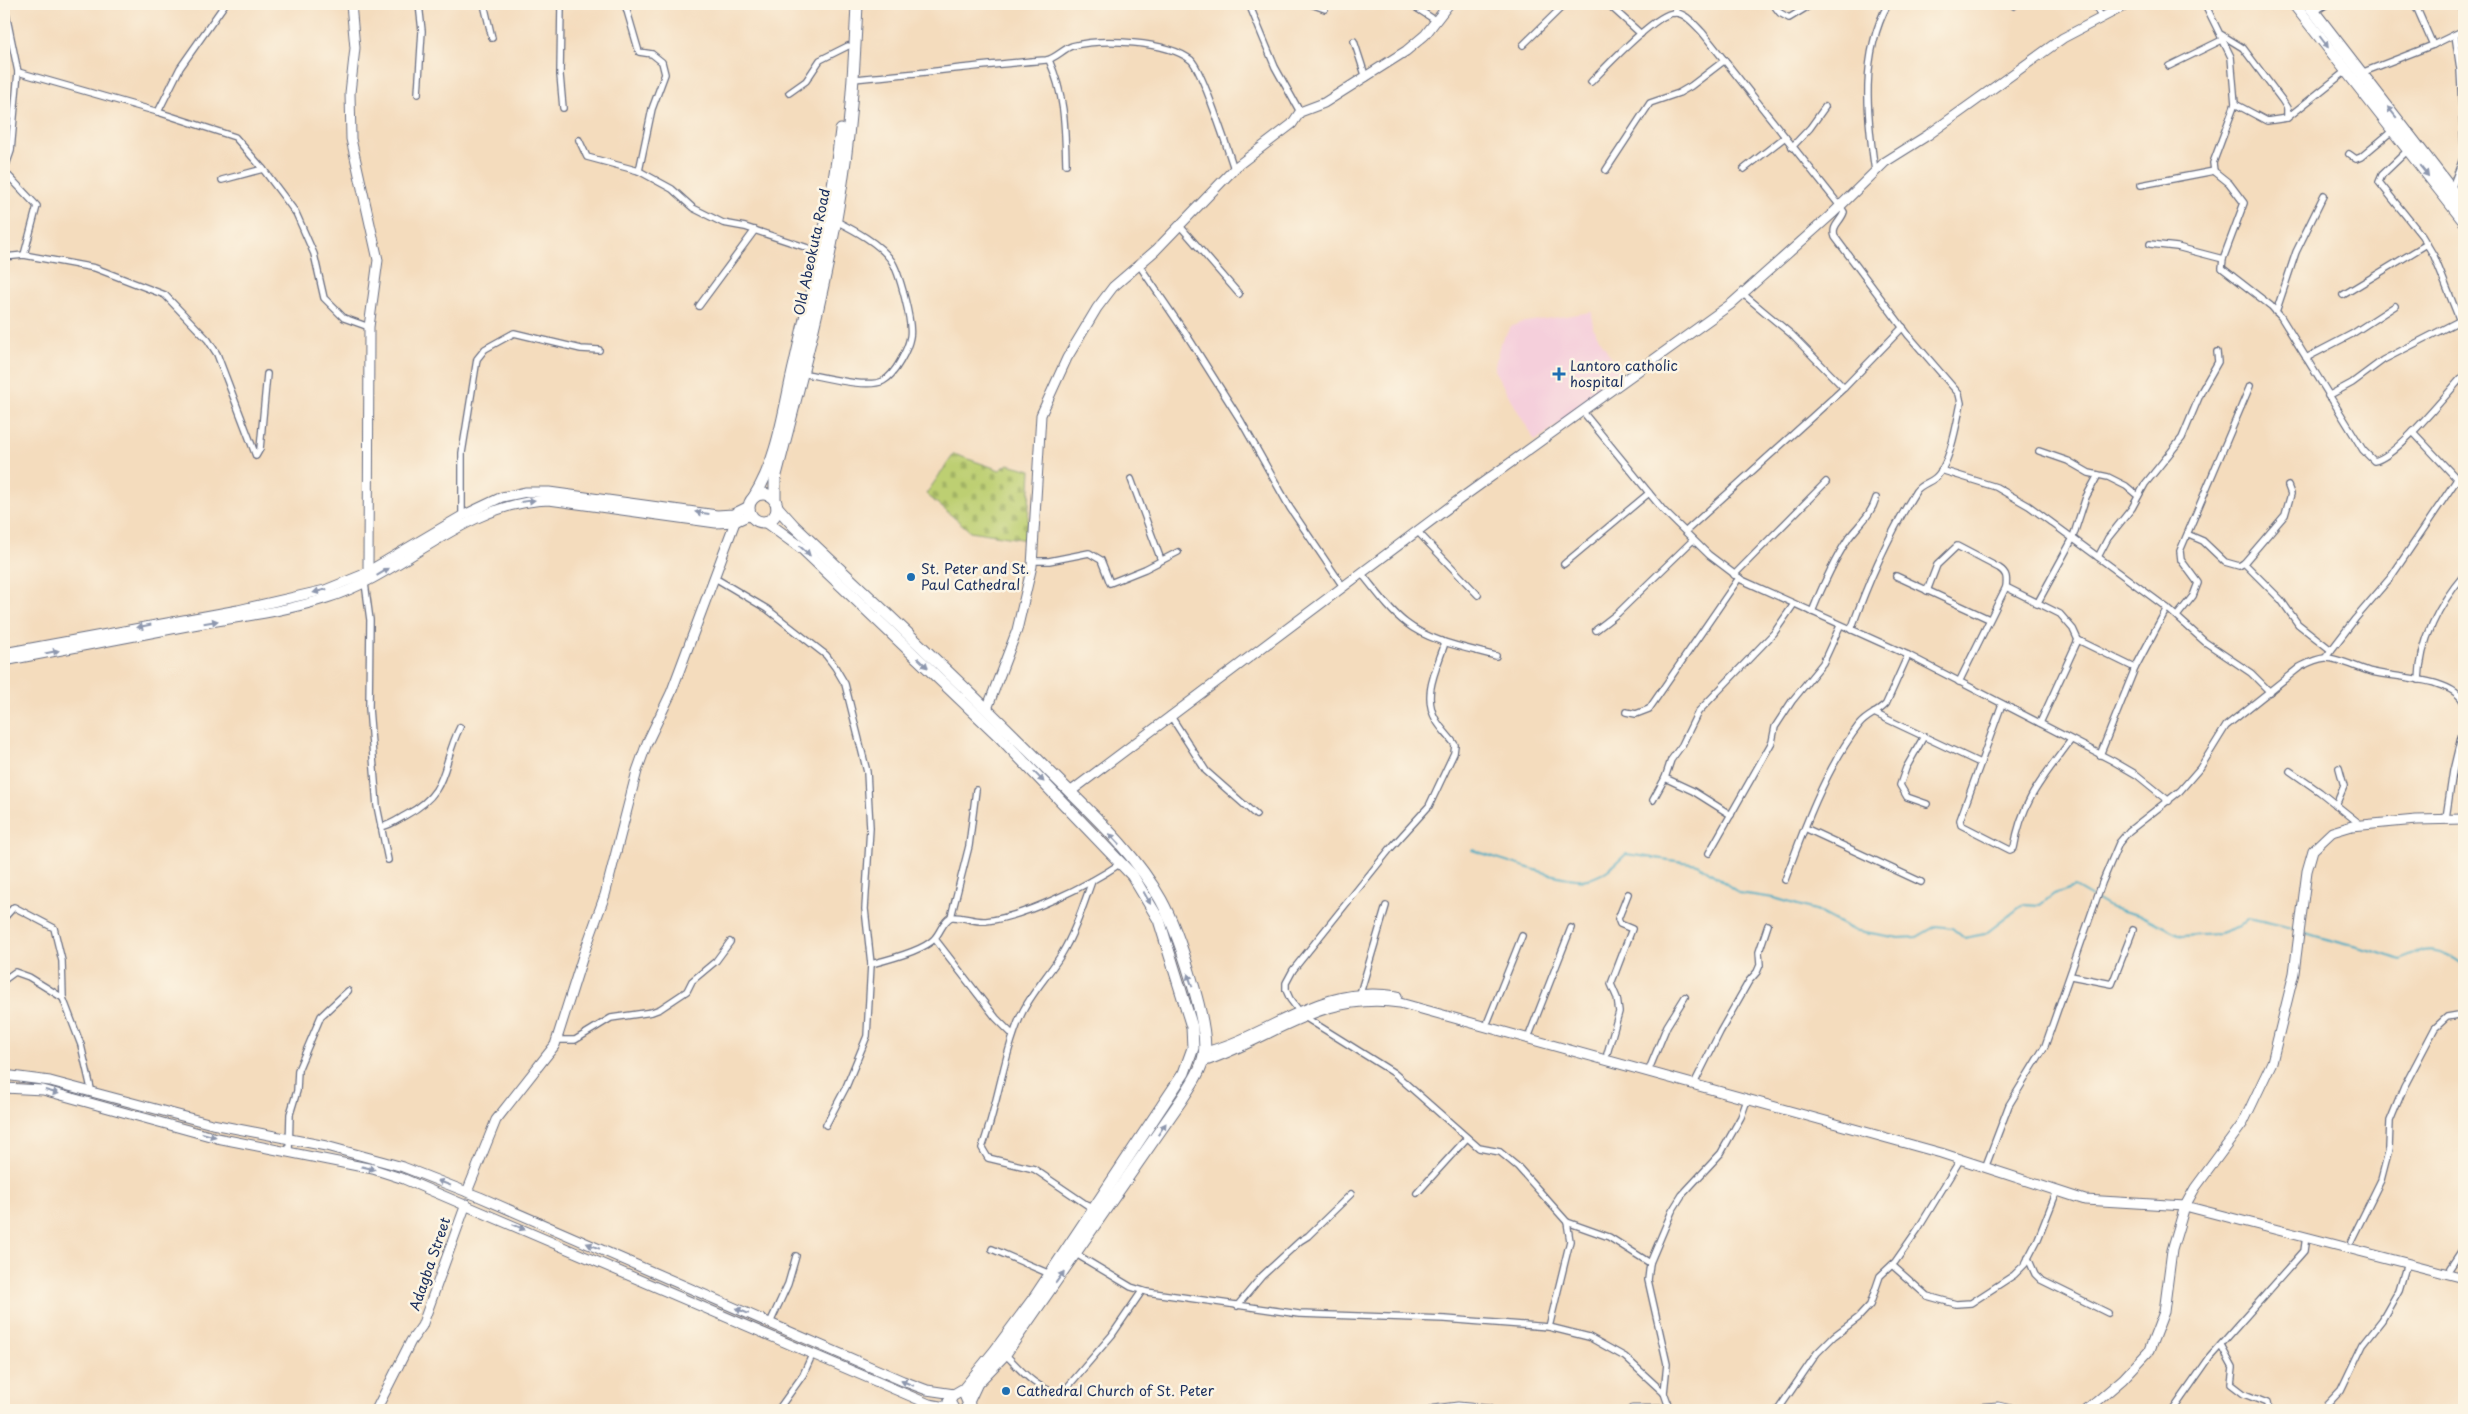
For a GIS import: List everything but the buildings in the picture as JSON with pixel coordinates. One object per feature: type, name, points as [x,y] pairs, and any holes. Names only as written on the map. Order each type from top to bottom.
[{"type":"highway","name":"Old Abeokuta Road","points":[[751,506],[770,467],[820,252],[838,154],[850,4]]},
{"type":"highway","name":"Old Abeokuta Road","points":[[776,504],[775,479],[836,221],[846,153],[853,79],[857,4]]},
{"type":"highway","points":[[2294,4],[2407,151],[2464,221]]},
{"type":"highway","points":[[2311,8],[2464,206]]},
{"type":"highway","points":[[953,1409],[950,1399],[966,1386],[1000,1344],[1093,1209],[1147,1141],[1182,1099],[1204,1057],[1205,1035],[1197,1000],[1161,901],[1134,861],[1070,792],[987,709],[794,526],[776,504],[763,494],[751,506],[756,521],[766,522],[804,549],[998,735],[1121,862],[1145,894],[1159,920],[1192,1027],[1194,1036],[1192,1054],[1184,1073],[1147,1141],[1076,1254],[1005,1354],[976,1383],[970,1406]]},
{"type":"highway","points":[[766,522],[774,517],[776,504]]},
{"type":"highway","points":[[956,1393],[964,1394],[970,1406]]},
{"type":"street","points":[[8,4],[4,5],[18,72],[11,151],[4,171],[37,206],[24,255]]},
{"type":"street","points":[[158,112],[180,68],[225,4]]},
{"type":"street","points":[[351,4],[355,48],[350,93],[351,139],[378,260],[369,327],[368,571]]},
{"type":"street","points":[[418,94],[422,31],[419,4]]},
{"type":"street","points":[[484,4],[492,38]]},
{"type":"street","points":[[561,4],[560,75],[563,108]]},
{"type":"street","points":[[625,4],[639,52],[652,54],[662,62],[665,74],[652,109],[638,171]]},
{"type":"street","points":[[1249,4],[1275,67],[1300,112]]},
{"type":"street","points":[[1311,4],[1325,9]]},
{"type":"street","points":[[1410,4],[1435,20]]},
{"type":"street","points":[[987,709],[1017,630],[1033,561],[1039,427],[1044,408],[1068,358],[1097,308],[1113,287],[1180,226],[1234,169],[1292,124],[1300,112],[1324,103],[1366,78],[1416,44],[1449,4]]},
{"type":"street","points":[[1523,45],[1565,4]]},
{"type":"street","points":[[1608,4],[1641,34]]},
{"type":"street","points":[[1674,12],[1678,4]]},
{"type":"street","points":[[1773,4],[1780,13],[1789,18],[1812,4]]},
{"type":"street","points":[[2095,4],[2101,17]]},
{"type":"street","points":[[1070,792],[1170,715],[1344,588],[1417,531],[1707,323],[1743,294],[1840,206],[1875,171],[2063,38],[2115,7],[2128,4]]},
{"type":"street","points":[[2205,4],[2231,57],[2235,104],[2213,163],[2214,171],[2229,183],[2244,203],[2223,259],[2222,268],[2276,312],[2363,450],[2374,461],[2383,458],[2413,432],[2464,375]]},
{"type":"street","points":[[2311,8],[2327,4]]},
{"type":"street","points":[[2415,4],[2433,45]]},
{"type":"street","points":[[2460,4],[2464,19]]},
{"type":"street","points":[[1875,171],[1868,107],[1868,78],[1878,31],[1886,5]]},
{"type":"street","points":[[1591,82],[1656,20],[1674,12],[1682,14],[1702,32],[1840,206],[1844,212],[1835,226],[1835,237],[1903,327],[1959,394],[1962,403],[1948,454],[1941,470],[1935,478],[1918,488],[1869,580],[1851,630]]},
{"type":"street","points":[[2361,73],[2433,45],[2464,30]]},
{"type":"street","points":[[2220,33],[2243,48],[2282,100],[2287,108],[2287,118]]},
{"type":"street","points":[[2454,35],[2460,69],[2464,146]]},
{"type":"street","points":[[2169,66],[2224,40]]},
{"type":"street","points":[[1354,41],[1366,78]]},
{"type":"street","points":[[853,79],[892,77],[1014,62],[1049,60],[1072,46],[1117,42],[1150,45],[1181,53],[1193,62],[1207,93],[1234,169]]},
{"type":"street","points":[[789,93],[806,81],[820,60],[848,46]]},
{"type":"street","points":[[1049,60],[1059,84],[1064,111],[1066,164]]},
{"type":"street","points":[[1606,170],[1650,103],[1685,90],[1725,60]]},
{"type":"street","points":[[2235,104],[2267,121],[2287,118],[2346,71]]},
{"type":"street","points":[[18,72],[158,112],[235,137],[263,169],[296,213],[314,254],[324,298],[344,318],[369,327]]},
{"type":"street","points":[[1792,146],[1810,128],[1825,107]]},
{"type":"street","points":[[2349,154],[2356,159],[2361,157],[2392,131]]},
{"type":"street","points":[[1744,169],[1785,137]]},
{"type":"street","points":[[579,140],[587,157],[638,171],[672,190],[693,208],[723,223],[755,230],[820,252]]},
{"type":"street","points":[[2407,151],[2382,175],[2379,182],[2427,244],[2434,256],[2464,331]]},
{"type":"street","points":[[2451,190],[2464,156]]},
{"type":"street","points":[[222,180],[263,169]]},
{"type":"street","points":[[2141,185],[2214,171]]},
{"type":"street","points":[[2276,312],[2296,252],[2324,195]]},
{"type":"street","points":[[801,373],[871,384],[884,381],[898,366],[910,337],[899,274],[891,259],[863,237],[836,221]]},
{"type":"street","points":[[1180,226],[1239,294]]},
{"type":"street","points":[[699,306],[755,230]]},
{"type":"street","points":[[2150,244],[2177,247],[2223,259]]},
{"type":"street","points":[[2343,295],[2427,244]]},
{"type":"street","points":[[4,257],[24,255],[96,268],[165,296],[208,340],[217,354],[256,456],[260,449],[267,374]]},
{"type":"street","points":[[1138,265],[1188,337],[1241,421],[1290,508],[1344,588]]},
{"type":"street","points":[[1743,294],[1791,334],[1844,388]]},
{"type":"street","points":[[2306,358],[2352,334],[2395,306]]},
{"type":"street","points":[[2328,396],[2352,383],[2383,360],[2459,321]]},
{"type":"street","points":[[1686,531],[1844,388],[1903,327]]},
{"type":"street","points":[[462,516],[462,453],[477,359],[485,349],[514,333],[580,349],[599,350]]},
{"type":"street","points":[[2098,557],[2108,538],[2145,484],[2182,438],[2202,390],[2218,362],[2217,352]]},
{"type":"street","points":[[2177,616],[2193,596],[2198,584],[2181,560],[2180,552],[2189,535],[2209,480],[2250,386]]},
{"type":"street","points":[[1583,412],[1663,510],[1693,540],[1737,576],[1840,626],[1908,655],[2100,754],[2137,775],[2169,802]]},
{"type":"street","points":[[2413,432],[2457,479]]},
{"type":"street","points":[[2039,451],[2068,461],[2082,470],[2108,476],[2126,486],[2138,496]]},
{"type":"street","points":[[2326,657],[2390,577],[2464,468]]},
{"type":"street","points":[[1941,470],[1996,487],[2028,506],[2167,608],[2205,642],[2251,673],[2270,692]]},
{"type":"street","points":[[2037,604],[2072,540],[2086,497],[2098,475]]},
{"type":"street","points":[[1131,479],[1161,560]]},
{"type":"street","points":[[1626,712],[1636,714],[1649,709],[1737,576],[1826,482]]},
{"type":"street","points":[[2189,535],[2203,541],[2218,556],[2232,566],[2244,563],[2285,516],[2291,494],[2288,486]]},
{"type":"street","points":[[4,653],[238,610],[324,590],[368,571],[462,516],[502,497],[526,492],[549,492],[716,515],[733,514],[751,506]]},
{"type":"street","points":[[1564,564],[1649,493]]},
{"type":"street","points":[[1812,612],[1825,579],[1847,541],[1873,510],[1876,498]]},
{"type":"street","points":[[4,661],[239,618],[327,598],[365,583],[464,524],[505,505],[527,500],[549,500],[716,523],[735,522]]},
{"type":"street","points":[[467,1192],[496,1120],[532,1076],[557,1040],[583,956],[608,886],[637,771],[647,743],[671,693],[735,522],[751,506]]},
{"type":"street","points":[[1417,531],[1478,595]]},
{"type":"street","points":[[1596,630],[1618,613],[1693,540]]},
{"type":"street","points":[[1928,591],[1937,565],[1957,546],[2004,571],[2007,578],[2006,587],[1988,619],[1959,682]]},
{"type":"street","points":[[1033,561],[1049,561],[1090,553],[1101,560],[1110,583],[1178,552]]},
{"type":"street","points":[[2244,563],[2281,600],[2298,624],[2331,650]]},
{"type":"street","points":[[1362,574],[1405,622],[1442,641],[1496,656]]},
{"type":"street","points":[[2419,680],[2419,664],[2424,641],[2440,610],[2464,575]]},
{"type":"street","points":[[1896,576],[1988,619]]},
{"type":"street","points":[[715,578],[767,609],[826,655],[845,684],[861,742],[870,798],[865,895],[871,964],[867,1036],[846,1088],[826,1125]]},
{"type":"street","points":[[365,583],[370,620],[369,708],[377,806],[388,860]]},
{"type":"street","points":[[2006,587],[2060,614],[2074,629],[2078,640],[2135,668]]},
{"type":"street","points":[[1653,800],[1665,778],[1671,760],[1682,745],[1698,712],[1774,634],[1794,604]]},
{"type":"street","points":[[2100,754],[2135,668],[2167,608]]},
{"type":"street","points":[[1709,853],[1772,742],[1775,728],[1792,701],[1823,663],[1840,626]]},
{"type":"street","points":[[2040,724],[2078,640]]},
{"type":"street","points":[[1442,641],[1444,646],[1429,688],[1434,715],[1455,745],[1454,752],[1429,806],[1390,849],[1289,976],[1286,983],[1287,994],[1302,1013],[1394,1073],[1479,1148],[1500,1152],[1518,1166],[1567,1222],[1609,1237],[1650,1263]]},
{"type":"street","points":[[1786,880],[1805,828],[1832,770],[1859,725],[1886,704],[1908,655]]},
{"type":"street","points":[[1986,1166],[2009,1106],[2045,1046],[2102,883],[2123,837],[2169,802],[2200,768],[2226,726],[2300,667],[2310,661],[2326,657],[2373,673],[2419,680],[2456,692],[2464,704]]},
{"type":"street","points":[[2002,704],[1962,814],[1961,825],[1996,845],[2012,850],[2034,789],[2071,740]]},
{"type":"street","points":[[1874,713],[1923,738],[1980,763]]},
{"type":"street","points":[[1170,715],[1206,770],[1256,815]]},
{"type":"street","points":[[2446,818],[2464,725]]},
{"type":"street","points":[[381,826],[392,824],[419,808],[432,796],[443,781],[452,742],[460,727]]},
{"type":"street","points":[[1923,738],[1906,768],[1900,786],[1908,797],[1926,804]]},
{"type":"street","points":[[2336,805],[2344,786],[2339,768]]},
{"type":"street","points":[[2290,771],[2360,824]]},
{"type":"street","points":[[1665,778],[1693,791],[1730,815]]},
{"type":"street","points":[[871,964],[900,956],[934,938],[944,922],[951,916],[969,846],[976,790]]},
{"type":"street","points":[[2087,1410],[2137,1366],[2149,1352],[2164,1312],[2172,1250],[2187,1203],[2243,1123],[2272,1062],[2294,973],[2308,865],[2313,850],[2332,832],[2360,824],[2446,818],[2464,819]]},
{"type":"street","points":[[1805,828],[1920,882]]},
{"type":"street","points":[[951,916],[982,921],[1033,907],[1092,881],[1121,862]]},
{"type":"street","points":[[1092,881],[1074,932],[1049,973],[1030,998],[1013,1035],[1002,1081],[982,1148],[988,1158],[1034,1169],[1093,1209]]},
{"type":"street","points":[[1608,1054],[1619,1012],[1617,998],[1611,984],[1632,929],[1620,924],[1618,920],[1628,894]]},
{"type":"street","points":[[1359,997],[1386,906]]},
{"type":"street","points":[[4,918],[14,908],[54,928],[62,961],[63,998],[81,1045],[92,1093]]},
{"type":"street","points":[[1696,1080],[1720,1032],[1749,982],[1757,972],[1760,965],[1759,952],[1768,925]]},
{"type":"street","points":[[1530,1033],[1571,928]]},
{"type":"street","points":[[2071,976],[2112,984],[2116,980],[2133,930]]},
{"type":"street","points":[[1488,1021],[1522,936]]},
{"type":"street","points":[[934,938],[996,1018],[1013,1035]]},
{"type":"street","points":[[557,1040],[575,1040],[611,1018],[652,1012],[660,1008],[687,991],[692,981],[716,961],[730,942]]},
{"type":"street","points":[[4,980],[14,972],[29,976],[63,998]]},
{"type":"street","points":[[290,1152],[290,1114],[297,1091],[298,1070],[321,1016],[348,991]]},
{"type":"street","points":[[1359,997],[1415,1006],[1986,1166],[2057,1191],[2096,1201],[2187,1203],[2464,1278]]},
{"type":"street","points":[[1204,1057],[1249,1044],[1322,1002],[1359,997],[1400,997],[1650,1066],[2087,1195],[2187,1203],[2351,1241],[2464,1272]]},
{"type":"street","points":[[1650,1066],[1666,1026],[1685,997]]},
{"type":"street","points":[[2351,1241],[2381,1180],[2388,1149],[2390,1121],[2404,1087],[2435,1028],[2446,1017],[2464,1014]]},
{"type":"street","points":[[4,1075],[43,1080],[212,1124],[365,1156],[403,1167],[467,1192],[927,1390],[956,1393]]},
{"type":"street","points":[[4,1088],[43,1090],[217,1138],[373,1169],[466,1204],[813,1353],[926,1407],[953,1409]]},
{"type":"street","points":[[1670,1409],[1664,1393],[1666,1364],[1648,1280],[1650,1263],[1672,1211],[1682,1195],[1721,1153],[1741,1117],[1746,1100]]},
{"type":"street","points":[[1417,1193],[1467,1138]]},
{"type":"street","points":[[1778,1410],[1817,1353],[1858,1318],[1870,1305],[1878,1280],[1892,1265],[1918,1229],[1960,1160]]},
{"type":"street","points":[[1892,1265],[1927,1296],[1956,1304],[1971,1303],[2014,1275],[2028,1258],[2057,1191]]},
{"type":"street","points":[[1237,1306],[1262,1276],[1308,1236],[1351,1194]]},
{"type":"street","name":"Adagba Street","points":[[376,1410],[411,1341],[422,1326],[466,1204]]},
{"type":"street","points":[[1550,1327],[1570,1241],[1567,1222]]},
{"type":"street","points":[[2173,1410],[2210,1357],[2304,1250],[2306,1236]]},
{"type":"street","points":[[2450,1268],[2464,1247]]},
{"type":"street","points":[[992,1249],[1050,1274]]},
{"type":"street","points":[[1076,1254],[1142,1291],[1237,1306],[1299,1314],[1445,1319],[1550,1327],[1589,1337],[1604,1344],[1632,1362],[1664,1393]]},
{"type":"street","points":[[770,1323],[788,1284],[796,1256]]},
{"type":"street","points":[[2028,1258],[2035,1274],[2041,1280],[2108,1313]]},
{"type":"street","points":[[2322,1410],[2338,1394],[2363,1344],[2382,1320],[2400,1290],[2407,1262]]},
{"type":"street","points":[[1005,1354],[1033,1381],[1047,1390],[1059,1393],[1066,1390],[1112,1336],[1142,1291]]},
{"type":"street","points":[[2221,1346],[2233,1368],[2231,1384],[2244,1394],[2267,1403],[2268,1410]]},
{"type":"street","points":[[778,1410],[803,1375],[813,1353]]},
{"type":"street","points":[[1433,1410],[1458,1407],[1489,1410]]},
{"type":"street","points":[[1959,1410],[1998,1407],[2011,1410]]},
{"type":"street","points":[[825,1410],[834,1410]]},
{"type":"street","points":[[1632,1410],[1684,1410]]},
{"type":"shaded area","name":"Lantoro catholic hospital","points":[[1592,312],[1593,328],[1623,377],[1535,441],[1494,370],[1500,343],[1511,327],[1519,323]]},
{"type":"green space","points":[[954,454],[1000,470],[1008,464],[1031,470],[1027,540],[970,531],[926,494]]},
{"type":"waterway","points":[[1472,850],[1548,873],[1578,879],[1588,879],[1604,873],[1626,854],[1698,864],[1739,893],[1774,898],[1815,910],[1853,930],[1899,938],[1917,937],[1936,926],[1952,928],[1964,938],[1985,934],[2024,904],[2040,905],[2054,894],[2075,887],[2111,908],[2142,916],[2182,936],[2220,934],[2239,927],[2249,918],[2296,929]]},
{"type":"waterway","points":[[2303,932],[2401,960],[2418,952],[2433,950],[2448,955],[2464,965]]},
{"type":"place","name":"Lantoro catholic hospital","points":[[1559,374]]},
{"type":"place","name":"St. Peter and St. Paul Cathedral","points":[[911,577]]},
{"type":"place","name":"Cathedral Church of St. Peter","points":[[1006,1391]]}]
